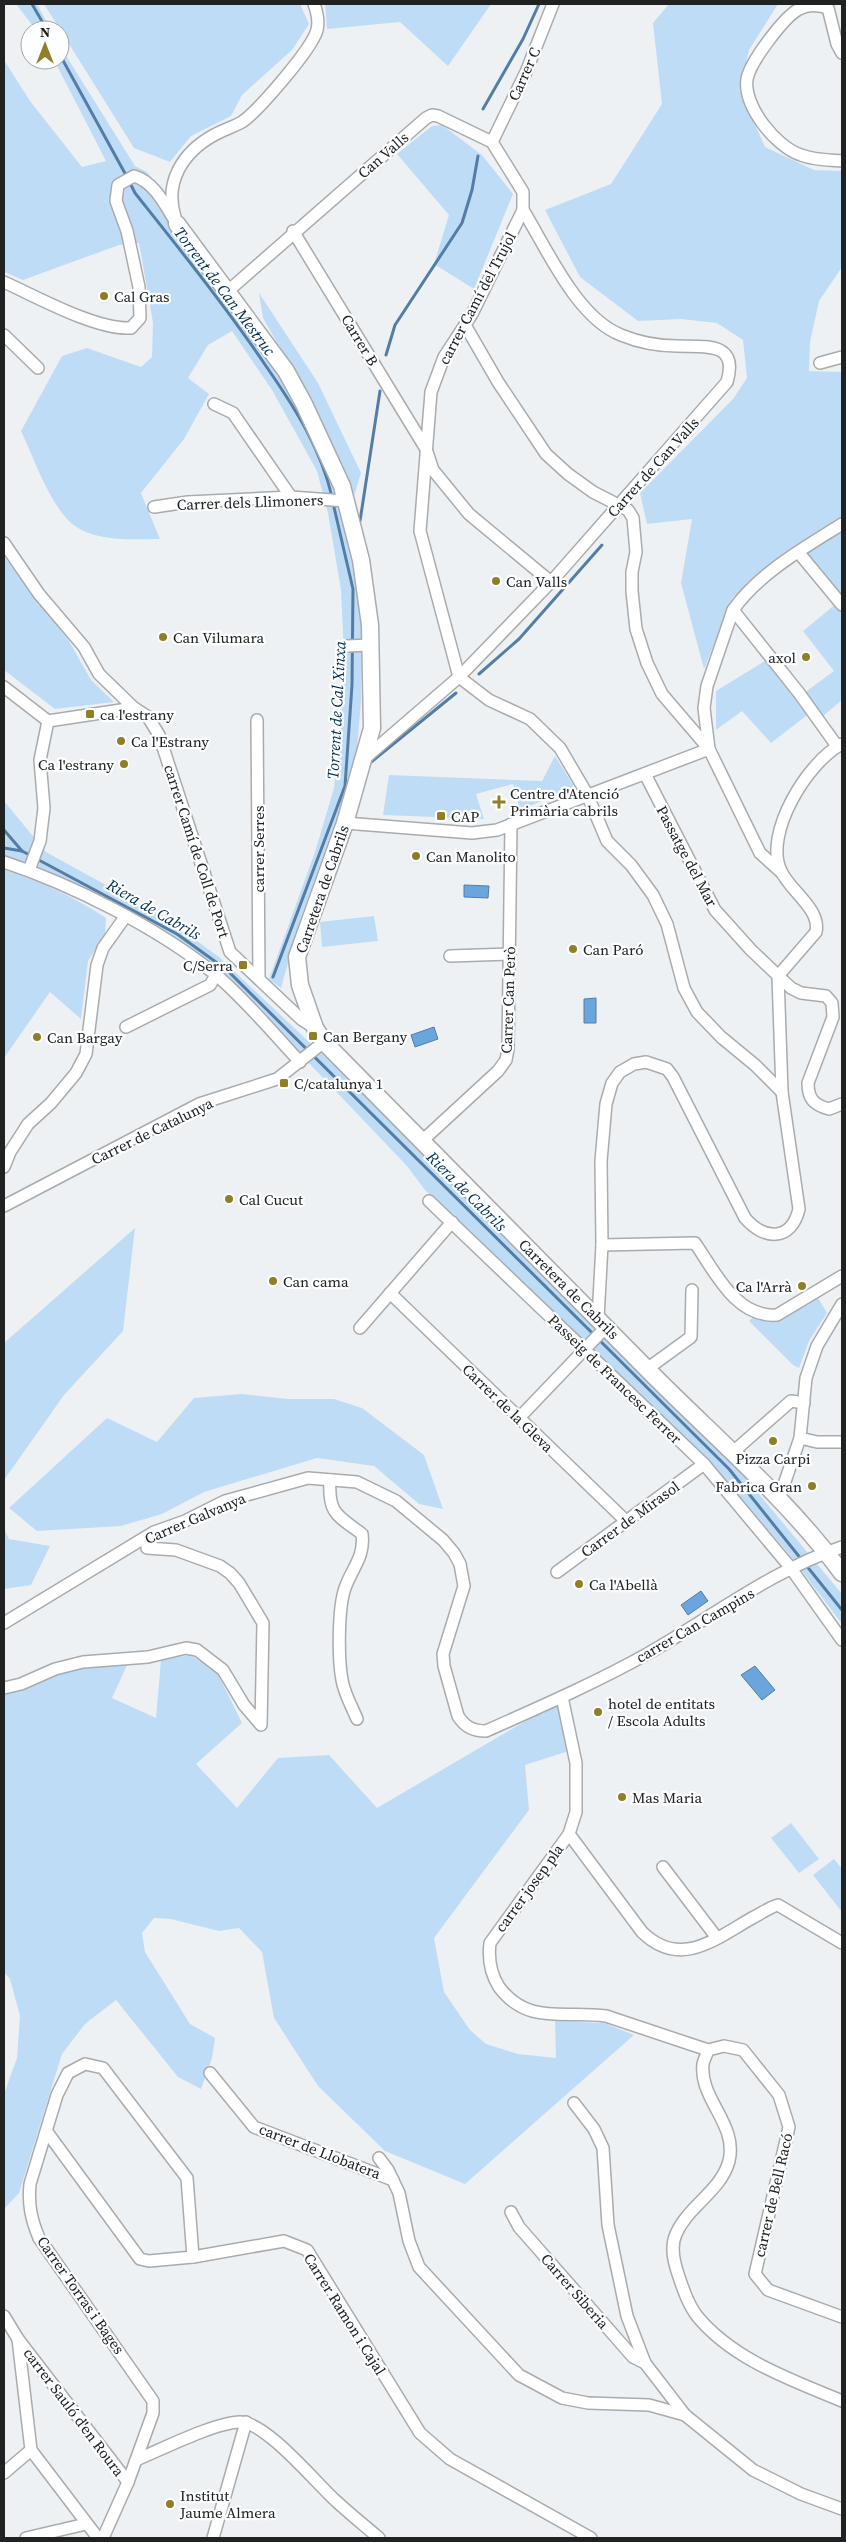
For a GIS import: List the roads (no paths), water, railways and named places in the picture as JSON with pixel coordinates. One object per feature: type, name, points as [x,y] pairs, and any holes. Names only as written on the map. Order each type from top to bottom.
[{"type":"street","points":[[177,224],[172,206],[172,188],[182,162],[212,136],[242,121],[294,67],[317,30],[317,11],[314,4]]},
{"type":"street","name":"Carrer C","points":[[492,142],[526,72],[553,4]]},
{"type":"street","points":[[842,53],[837,44],[829,6],[815,4],[806,6],[797,10],[788,18],[755,62],[747,77],[749,97],[758,114],[772,135],[786,148],[801,156],[842,161]]},
{"type":"street","name":"Can Valls","points":[[228,291],[293,231],[432,115],[438,116],[492,142]]},
{"type":"street","points":[[492,142],[523,192],[523,210]]},
{"type":"street","points":[[4,282],[102,324],[119,328],[131,328],[140,318],[139,286],[127,231],[116,201],[118,185],[134,176],[143,179],[150,184],[177,224]]},
{"type":"street","name":"carrer Camí del Trujol","points":[[459,676],[420,531],[431,392],[444,357],[465,325],[523,210]]},
{"type":"street","name":"Carrer de Can Valls","points":[[364,759],[459,676],[551,582],[727,382],[730,371],[729,360],[723,351],[714,347],[648,343],[619,334],[607,328],[579,301],[523,210]]},
{"type":"street","name":"Carretera de Cabrils","points":[[177,224],[228,291],[295,388],[321,437],[342,486],[343,500],[365,578],[365,646],[372,728],[345,823],[297,957],[300,985],[321,1045],[422,1141],[602,1325],[733,1452],[779,1500],[822,1554],[842,1573]]},
{"type":"street","name":"Carrer B","points":[[293,231],[426,449],[433,470],[469,514],[551,582]]},
{"type":"street","points":[[465,325],[502,389],[546,454],[568,474],[593,492],[628,510],[636,529],[632,592],[636,629],[647,663],[662,694],[709,749],[760,853],[781,872],[814,915],[818,924],[816,932],[778,976],[782,1092],[799,1210],[796,1222],[788,1230],[767,1235],[754,1229],[745,1218],[673,1077],[667,1069],[646,1062],[634,1064],[620,1072],[612,1083],[606,1104],[601,1161],[602,1325],[586,1346],[518,1419]]},
{"type":"street","points":[[4,335],[38,368]]},
{"type":"street","points":[[820,363],[842,357]]},
{"type":"street","points":[[214,404],[233,413],[291,497]]},
{"type":"street","name":"Carrer dels Llimoners","points":[[154,508],[188,502],[291,497],[343,500]]},
{"type":"street","points":[[709,749],[704,708],[707,686],[733,610],[770,573],[842,524]]},
{"type":"street","name":"carrer Camí de Coll de Port","points":[[4,543],[39,594],[84,647],[99,674],[134,708],[148,717],[159,735],[230,952],[301,1018],[315,1028]]},
{"type":"street","points":[[799,553],[842,605]]},
{"type":"street","points":[[733,610],[840,745],[813,768],[797,788],[778,841],[777,859],[781,872]]},
{"type":"street","points":[[347,646],[365,646]]},
{"type":"street","points":[[459,676],[489,700],[530,719],[560,748],[587,794],[607,841],[632,865],[653,896],[667,924],[684,988],[697,1012],[721,1037],[755,1065],[782,1092]]},
{"type":"street","points":[[4,687],[48,721],[134,708]]},
{"type":"street","name":"carrer Serres","points":[[257,720],[259,978]]},
{"type":"street","points":[[32,861],[40,842],[44,808],[40,760],[48,721]]},
{"type":"street","points":[[345,823],[472,833],[496,830],[709,749]]},
{"type":"street","name":"Passatge del Mar","points":[[645,774],[715,910],[791,988],[801,993],[826,996],[832,1003],[832,1017],[808,1083],[808,1094],[811,1100],[829,1109],[842,1104]]},
{"type":"street","name":"Carrer Can Però","points":[[422,1141],[498,1071],[506,1060],[508,1049],[511,824]]},
{"type":"street","points":[[4,862],[32,861],[176,946],[216,975],[302,1060]]},
{"type":"street","points":[[4,1167],[10,1152],[28,1124],[52,1103],[76,1073],[86,1054],[97,965],[103,948],[125,917]]},
{"type":"street","points":[[450,956],[510,954]]},
{"type":"street","points":[[126,1027],[210,985],[216,975]]},
{"type":"street","name":"Carrer de Catalunya","points":[[4,1206],[199,1104],[277,1080],[321,1045]]},
{"type":"street","name":"Passeig de Francesc Ferrer","points":[[429,1202],[586,1346],[704,1464],[794,1566],[842,1640]]},
{"type":"street","points":[[360,1328],[452,1222]]},
{"type":"street","points":[[602,1245],[695,1242],[733,1298],[766,1316],[777,1315],[842,1276]]},
{"type":"street","points":[[647,1369],[691,1337],[692,1290]]},
{"type":"street","name":"Carrer de la Gleva","points":[[390,1293],[518,1419],[627,1522]]},
{"type":"street","points":[[779,1500],[800,1438],[806,1378],[816,1346],[842,1304]]},
{"type":"street","points":[[733,1452],[792,1401],[804,1403]]},
{"type":"street","points":[[800,1438],[818,1442],[842,1442]]},
{"type":"street","name":"Carrer de Mirasol","points":[[557,1572],[704,1464]]},
{"type":"street","name":"Carrer Galvanya","points":[[4,1623],[147,1537],[224,1501],[295,1480],[308,1478],[358,1482],[396,1500],[443,1540],[460,1564],[464,1586],[443,1654],[444,1666],[458,1716],[462,1722],[474,1731],[486,1730],[562,1697]]},
{"type":"street","points":[[330,1480],[329,1496],[334,1512],[362,1534],[364,1545],[360,1560],[345,1588],[339,1650],[342,1681],[357,1719]]},
{"type":"street","points":[[4,1688],[21,1684],[55,1669],[84,1662],[148,1657],[186,1648],[196,1650],[223,1670],[244,1705],[261,1725],[263,1623],[230,1573],[220,1566],[176,1550],[147,1548],[147,1537]]},
{"type":"street","name":"carrer Can Campins","points":[[562,1697],[646,1654],[794,1566],[842,1547]]},
{"type":"street","name":"carrer josep pla","points":[[562,1697],[576,1763],[576,1812],[569,1834],[490,1943],[488,1957],[498,1984],[508,1999],[533,2012],[545,2015],[591,2014],[606,2016],[708,2050]]},
{"type":"street","points":[[569,1834],[642,1932],[654,1943],[670,1949],[686,1950],[703,1946],[778,1905],[842,1943]]},
{"type":"street","points":[[663,1867],[717,1938]]},
{"type":"street","name":"carrer de Bell Racó","points":[[708,2050],[724,2046],[743,2050],[779,2095],[789,2127],[755,2274],[768,2290],[842,2317]]},
{"type":"street","points":[[708,2050],[703,2064],[706,2087],[729,2136],[729,2160],[715,2186],[676,2234],[673,2246],[675,2263],[686,2296],[697,2315],[730,2346],[786,2377],[842,2402]]},
{"type":"street","name":"Carrer Torras i Bages","points":[[136,2460],[153,2413],[153,2401],[39,2238],[31,2219],[28,2200],[30,2184],[57,2095],[68,2074],[85,2064],[103,2068],[186,2178],[193,2257]]},
{"type":"street","name":"carrer de Llobatera","points":[[210,2073],[254,2127],[394,2180]]},
{"type":"street","points":[[574,2103],[594,2129],[603,2148],[608,2225],[627,2316],[645,2364],[685,2415],[753,2470],[801,2494],[842,2509]]},
{"type":"street","name":"Carrer Ramon i Cajal","points":[[47,2132],[140,2259],[149,2261],[193,2257],[284,2241],[307,2250],[420,2433],[450,2459],[591,2538]]},
{"type":"street","points":[[379,2158],[394,2180],[399,2193],[409,2241],[419,2267],[519,2375],[562,2398],[588,2403],[649,2405],[685,2415]]},
{"type":"street","name":"Carrer Siberia","points":[[511,2212],[519,2227],[633,2356],[645,2364]]},
{"type":"street","name":"carrer Sauló d'en Roura","points":[[4,2316],[18,2339],[128,2482]]},
{"type":"street","points":[[18,2339],[30,2450],[98,2538]]},
{"type":"street","points":[[103,2538],[136,2460],[226,2423],[246,2422],[258,2427],[278,2443],[336,2501],[379,2538]]},
{"type":"street","points":[[214,2538],[246,2422]]},
{"type":"street","points":[[4,2473],[30,2450]]},
{"type":"street","points":[[26,2538],[86,2524]]},
{"type":"water","points":[[464,885],[489,886],[488,898],[464,897]]},
{"type":"water","points":[[596,998],[596,1023],[584,1023],[584,999]]},
{"type":"water","points":[[434,1027],[438,1039],[415,1047],[411,1035]]},
{"type":"water","points":[[701,1591],[708,1601],[688,1615],[681,1605]]},
{"type":"water","points":[[755,1666],[775,1690],[762,1700],[741,1675]]},
{"type":"waterway","name":"Torrent de Can Mestruc","points":[[32,4],[41,20]]},
{"type":"waterway","name":"Torrent de Cal Xinxa","points":[[483,109],[523,39],[539,4]]},
{"type":"waterway","name":"Torrent de Can Mestruc","points":[[68,70],[127,177]]},
{"type":"waterway","name":"Torrent de Cal Xinxa","points":[[386,355],[395,325],[462,223],[472,190],[478,156]]},
{"type":"waterway","name":"Torrent de Can Mestruc","points":[[130,183],[135,193],[236,324],[288,399],[314,446],[332,497]]},
{"type":"waterway","name":"Torrent de Cal Xinxa","points":[[360,521],[380,391]]},
{"type":"waterway","name":"Torrent de Cal Xinxa","points":[[273,977],[345,786],[352,685],[353,589],[333,503]]},
{"type":"waterway","points":[[479,674],[519,639],[602,545]]},
{"type":"waterway","points":[[370,763],[456,693]]},
{"type":"waterway","points":[[4,830],[22,851]]},
{"type":"waterway","name":"Riera de Cabrils","points":[[4,848],[22,851],[177,934],[227,970],[729,1469],[842,1610]]},
{"type":"place","name":"Cal Gras","points":[[104,296]]},
{"type":"place","name":"Can Valls","points":[[496,581]]},
{"type":"place","name":"Can Vilumara","points":[[163,637]]},
{"type":"place","name":"axol","points":[[806,657]]},
{"type":"place","name":"ca l'estrany","points":[[90,714]]},
{"type":"place","name":"Ca l'Estrany","points":[[121,741]]},
{"type":"place","name":"Ca l'estrany","points":[[124,764]]},
{"type":"place","name":"Centre d'Atenció Primària cabrils","points":[[499,802]]},
{"type":"place","name":"CAP","points":[[441,816]]},
{"type":"place","name":"Can Manolito","points":[[416,856]]},
{"type":"place","name":"Can Paró","points":[[573,949]]},
{"type":"place","name":"C/Serra","points":[[243,965]]},
{"type":"place","name":"Can Bergany","points":[[313,1036]]},
{"type":"place","name":"Can Bargay","points":[[37,1037]]},
{"type":"place","name":"C/catalunya 1","points":[[284,1083]]},
{"type":"place","name":"Cal Cucut","points":[[229,1199]]},
{"type":"place","name":"Can cama","points":[[273,1281]]},
{"type":"place","name":"Ca l'Arrà","points":[[802,1286]]},
{"type":"place","name":"Pizza Carpi","points":[[773,1441]]},
{"type":"place","name":"Fabrica Gran","points":[[812,1486]]},
{"type":"place","name":"Ca l'Abellà","points":[[579,1584]]},
{"type":"place","name":"hotel de entitats / Escola Adults","points":[[598,1712]]},
{"type":"place","name":"Mas Maria","points":[[622,1797]]},
{"type":"place","name":"Institut Jaume Almera","points":[[170,2504]]}]
